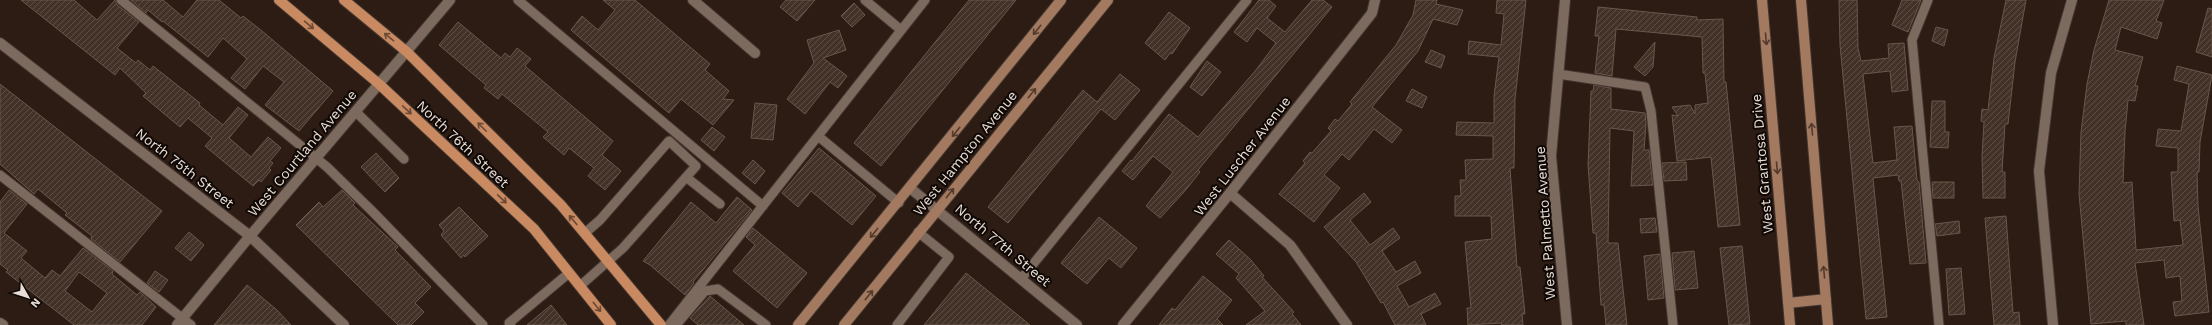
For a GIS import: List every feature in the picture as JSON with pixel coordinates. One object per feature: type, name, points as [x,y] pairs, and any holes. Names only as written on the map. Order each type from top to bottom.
[{"type":"main road","name":"North 76th Street","points":[[279,0],[380,84],[534,230],[609,324]]},
{"type":"main road","name":"North 76th Street","points":[[344,0],[407,52],[561,205],[661,325]]},
{"type":"main road","name":"West Hampton Avenue","points":[[798,325],[1061,0]]},
{"type":"main road","name":"West Hampton Avenue","points":[[844,325],[1108,0]]},
{"type":"main road","name":"West Grantosa Drive","points":[[1762,0],[1790,325]]},
{"type":"main road","points":[[1801,0],[1828,325]]},
{"type":"main road","points":[[1788,304],[1826,299]]},
{"type":"street","name":"West Courtland Avenue","points":[[179,322],[450,0]]},
{"type":"street","points":[[693,0],[755,52]]},
{"type":"street","name":"West Luscher Avenue","points":[[1123,325],[1230,193],[1372,12],[1375,0]]},
{"type":"street","name":"West Palmetto Avenue","points":[[1565,0],[1551,156],[1567,325]]},
{"type":"street","points":[[2053,325],[2039,171],[2051,73],[2072,0]]},
{"type":"street","name":"North 75th Street","points":[[0,43],[250,236],[344,325]]},
{"type":"street","name":"North 77th Street","points":[[910,188],[1077,325]]},
{"type":"street","points":[[1230,193],[1290,246],[1347,325]]},
{"type":"lane","points":[[121,0],[316,158],[373,212],[483,325]]},
{"type":"lane","points":[[518,0],[763,206]]},
{"type":"lane","points":[[865,0],[901,30]]},
{"type":"lane","points":[[669,325],[925,0]]},
{"type":"lane","points":[[1021,279],[1247,0]]},
{"type":"lane","points":[[1928,0],[1912,40],[1939,325]]},
{"type":"lane","points":[[1558,74],[1645,87],[1651,111],[1673,325]]},
{"type":"lane","points":[[356,112],[404,159]]},
{"type":"lane","points":[[818,136],[898,203]]},
{"type":"lane","points":[[580,286],[609,262],[696,166],[669,141],[600,220],[585,233]]},
{"type":"lane","points":[[0,175],[179,322],[191,325]]},
{"type":"lane","points":[[686,177],[720,204]]},
{"type":"lane","points":[[897,325],[949,258],[918,232]]},
{"type":"lane","points":[[511,325],[509,323],[569,274]]},
{"type":"lane","points":[[676,325],[705,291],[718,289],[766,325]]},
{"type":"building","points":[[21,0],[74,0],[97,20],[115,0],[117,5],[139,22],[117,48],[136,63],[138,60],[150,70],[153,66],[200,103],[199,105],[223,125],[238,107],[248,115],[229,138],[251,157],[268,137],[281,148],[270,161],[273,163],[269,168],[271,170],[261,182],[259,180],[253,186],[205,146],[212,138],[188,118],[180,127],[143,96],[146,93],[120,68],[115,75]]},
{"type":"building","points":[[131,0],[163,0],[183,17],[197,0],[219,0],[241,18],[243,16],[262,31],[333,91],[299,131],[265,105],[284,82],[263,66],[245,89],[231,78],[247,59],[223,38],[208,57],[163,21],[162,22],[148,10],[146,13]]},
{"type":"building","points":[[603,0],[635,0],[710,64],[705,70],[729,91],[723,99],[734,100],[713,125],[681,99],[669,113],[571,30],[582,16],[598,30],[615,10]]},
{"type":"building","points":[[786,0],[815,0],[797,21],[780,7]]},
{"type":"building","points":[[969,0],[1016,0],[881,166],[854,143]]},
{"type":"building","points":[[1259,0],[1269,0],[1276,6],[1267,18],[1285,32],[1312,0],[1323,0],[1332,7],[1198,170],[1200,172],[1184,192],[1160,218],[1146,206],[1173,172],[1153,156],[1133,180],[1122,171],[1131,160],[1132,161],[1169,114],[1198,137],[1256,70],[1276,43],[1257,28],[1247,42],[1234,32]]},
{"type":"building","points":[[1416,0],[1437,0],[1436,4],[1463,10],[1457,25],[1433,19],[1418,51],[1372,107],[1402,130],[1392,143],[1374,129],[1349,160],[1342,154],[1324,175],[1340,188],[1314,222],[1279,194],[1305,163],[1303,161],[1310,152],[1312,153],[1331,131],[1328,128],[1335,119],[1338,121],[1352,104],[1350,102],[1396,45],[1413,15]]},
{"type":"building","points":[[1497,0],[1526,0],[1515,99],[1514,168],[1510,168],[1517,267],[1520,267],[1525,314],[1522,314],[1523,325],[1502,325],[1501,323],[1468,325],[1467,308],[1471,308],[1465,242],[1492,239],[1491,216],[1455,216],[1455,196],[1461,196],[1460,180],[1466,180],[1465,160],[1493,159],[1493,136],[1456,135],[1457,122],[1494,123],[1494,96],[1499,57],[1468,54],[1469,41],[1501,45],[1504,14],[1496,13]]},
{"type":"building","points":[[1839,0],[1857,0],[1858,48],[1861,61],[1889,58],[1888,44],[1904,43],[1908,90],[1892,92],[1890,71],[1863,74],[1873,163],[1897,160],[1894,127],[1912,126],[1917,180],[1919,182],[1926,263],[1910,264],[1901,181],[1899,181],[1898,175],[1873,178],[1887,317],[1866,319],[1840,45]]},
{"type":"building","points":[[1902,0],[1921,0],[1908,32],[1892,25]]},
{"type":"building","points":[[2006,0],[2026,0],[2015,62],[2008,124],[2005,124],[2002,172],[2005,172],[2005,198],[1983,198],[1982,156],[1984,122],[1981,121],[1982,109],[1988,110],[1994,58]]},
{"type":"building","points":[[2109,0],[2164,0],[2156,21],[2162,23],[2157,39],[2121,27],[2115,50],[2143,57],[2135,86],[2138,86],[2135,101],[2128,100],[2123,183],[2132,182],[2136,250],[2183,245],[2180,220],[2174,221],[2171,172],[2178,172],[2178,148],[2156,146],[2158,129],[2181,131],[2189,84],[2174,80],[2177,66],[2212,75],[2200,142],[2199,172],[2197,172],[2198,206],[2209,312],[2175,316],[2173,302],[2182,301],[2180,276],[2166,278],[2164,260],[2135,263],[2144,325],[2126,325],[2126,321],[2091,324],[2079,194],[2081,132],[2087,84],[2094,50]]},
{"type":"building","points":[[854,3],[865,15],[852,27],[841,16]]},
{"type":"building","points":[[1598,7],[1697,17],[1697,20],[1723,19],[1724,82],[1726,82],[1740,225],[1718,227],[1711,157],[1677,161],[1672,115],[1678,116],[1672,107],[1690,105],[1695,114],[1695,105],[1708,103],[1705,73],[1703,73],[1702,37],[1616,29],[1612,76],[1595,73],[1599,36],[1595,36]]},
{"type":"building","points":[[2208,8],[2212,9],[2212,57],[2196,52]]},
{"type":"building","points":[[1169,12],[1190,28],[1172,54],[1170,53],[1165,60],[1145,43]]},
{"type":"building","points":[[458,22],[501,58],[505,53],[510,57],[517,48],[531,59],[525,66],[613,141],[602,155],[621,171],[605,190],[588,176],[594,168],[569,148],[564,155],[543,137],[548,132],[502,94],[498,99],[484,88],[486,85],[439,45]]},
{"type":"building","points":[[1936,27],[1948,30],[1944,46],[1932,41]]},
{"type":"building","points":[[839,30],[846,50],[823,58],[847,76],[838,88],[830,82],[805,114],[787,99],[814,63],[807,40]]},
{"type":"building","points":[[1655,42],[1653,67],[1645,76],[1634,67]]},
{"type":"building","points":[[1431,50],[1445,56],[1441,68],[1425,62]]},
{"type":"building","points":[[1207,61],[1221,72],[1202,96],[1190,87]]},
{"type":"building","points":[[1120,74],[1140,90],[1115,120],[1101,109],[1008,223],[988,207],[1083,90],[1097,102]]},
{"type":"building","points":[[0,84],[162,211],[120,262],[91,239],[92,236],[65,215],[67,213],[38,189],[34,194],[0,164]]},
{"type":"building","points":[[1594,85],[1611,88],[1611,109],[1645,113],[1646,124],[1644,150],[1649,150],[1653,185],[1631,186],[1634,131],[1610,128],[1608,243],[1618,243],[1627,325],[1606,325],[1604,305],[1601,305],[1596,233],[1593,233],[1588,165],[1591,91],[1593,91]]},
{"type":"building","points":[[1412,89],[1427,97],[1422,108],[1406,101]]},
{"type":"building","points":[[1932,101],[1945,101],[1945,132],[1949,132],[1948,148],[1930,147]]},
{"type":"building","points":[[755,103],[777,105],[773,140],[751,138]]},
{"type":"building","points":[[712,127],[725,137],[714,151],[701,140]]},
{"type":"building","points":[[819,148],[876,196],[852,225],[811,191],[798,207],[782,193]]},
{"type":"building","points":[[376,153],[399,178],[385,192],[361,167]]},
{"type":"building","points":[[753,160],[765,171],[755,184],[742,173]]},
{"type":"building","points":[[1686,162],[1687,180],[1664,181],[1662,163]]},
{"type":"building","points":[[1932,182],[1954,182],[1954,198],[1933,198]]},
{"type":"building","points":[[9,190],[27,204],[4,233],[27,251],[21,258],[45,278],[52,270],[60,276],[83,248],[113,271],[112,274],[137,295],[140,292],[156,307],[142,325],[74,325],[6,272],[8,270],[0,264],[0,202]],"holes":[[[79,272],[107,293],[92,312],[65,291]]]},
{"type":"building","points":[[342,190],[355,203],[353,205],[398,247],[395,250],[431,287],[415,303],[424,312],[411,325],[398,325],[296,225],[319,202],[323,207]]},
{"type":"building","points":[[1364,193],[1371,202],[1350,220],[1370,245],[1393,228],[1400,238],[1382,251],[1396,272],[1415,261],[1421,273],[1397,286],[1409,307],[1435,293],[1441,304],[1421,314],[1426,325],[1395,325],[1383,302],[1381,303],[1356,262],[1324,227]]},
{"type":"building","points":[[737,197],[752,210],[693,282],[694,283],[685,295],[650,265],[643,261],[691,202],[716,223]]},
{"type":"building","points":[[459,207],[488,236],[465,257],[464,255],[461,258],[441,235],[444,231],[439,225]]},
{"type":"building","points":[[2006,216],[2013,313],[2019,312],[2020,325],[1994,325],[1985,218]]},
{"type":"building","points":[[1099,217],[1137,248],[1121,268],[1109,258],[1087,284],[1061,263]]},
{"type":"building","points":[[1655,218],[1657,232],[1641,233],[1640,219]]},
{"type":"building","points":[[1959,221],[1960,233],[1937,236],[1935,224]]},
{"type":"building","points":[[753,228],[807,273],[777,308],[733,271],[755,245],[746,237]]},
{"type":"building","points":[[189,232],[204,245],[191,261],[175,248]]},
{"type":"building","points":[[1229,240],[1250,259],[1264,276],[1262,277],[1294,312],[1292,314],[1301,325],[1246,325],[1265,311],[1236,278],[1239,274],[1216,254]]},
{"type":"building","points":[[1742,246],[1750,324],[1729,325],[1720,248]]},
{"type":"building","points":[[1694,251],[1698,288],[1675,290],[1672,253]]},
{"type":"building","points":[[1660,254],[1664,298],[1648,300],[1644,256]]},
{"type":"building","points":[[1961,268],[1965,314],[1949,315],[1946,269]]},
{"type":"building","points":[[155,271],[168,280],[159,292],[147,283]]},
{"type":"building","points":[[966,273],[1030,325],[924,325]]},
{"type":"building","points":[[1203,276],[1232,300],[1217,319],[1223,325],[1159,325],[1172,308],[1175,310]]},
{"type":"building","points":[[247,285],[277,310],[291,325],[214,325]]},
{"type":"building","points":[[710,296],[744,325],[698,325],[690,318]]},
{"type":"building","points":[[551,305],[567,325],[527,325]]}]
